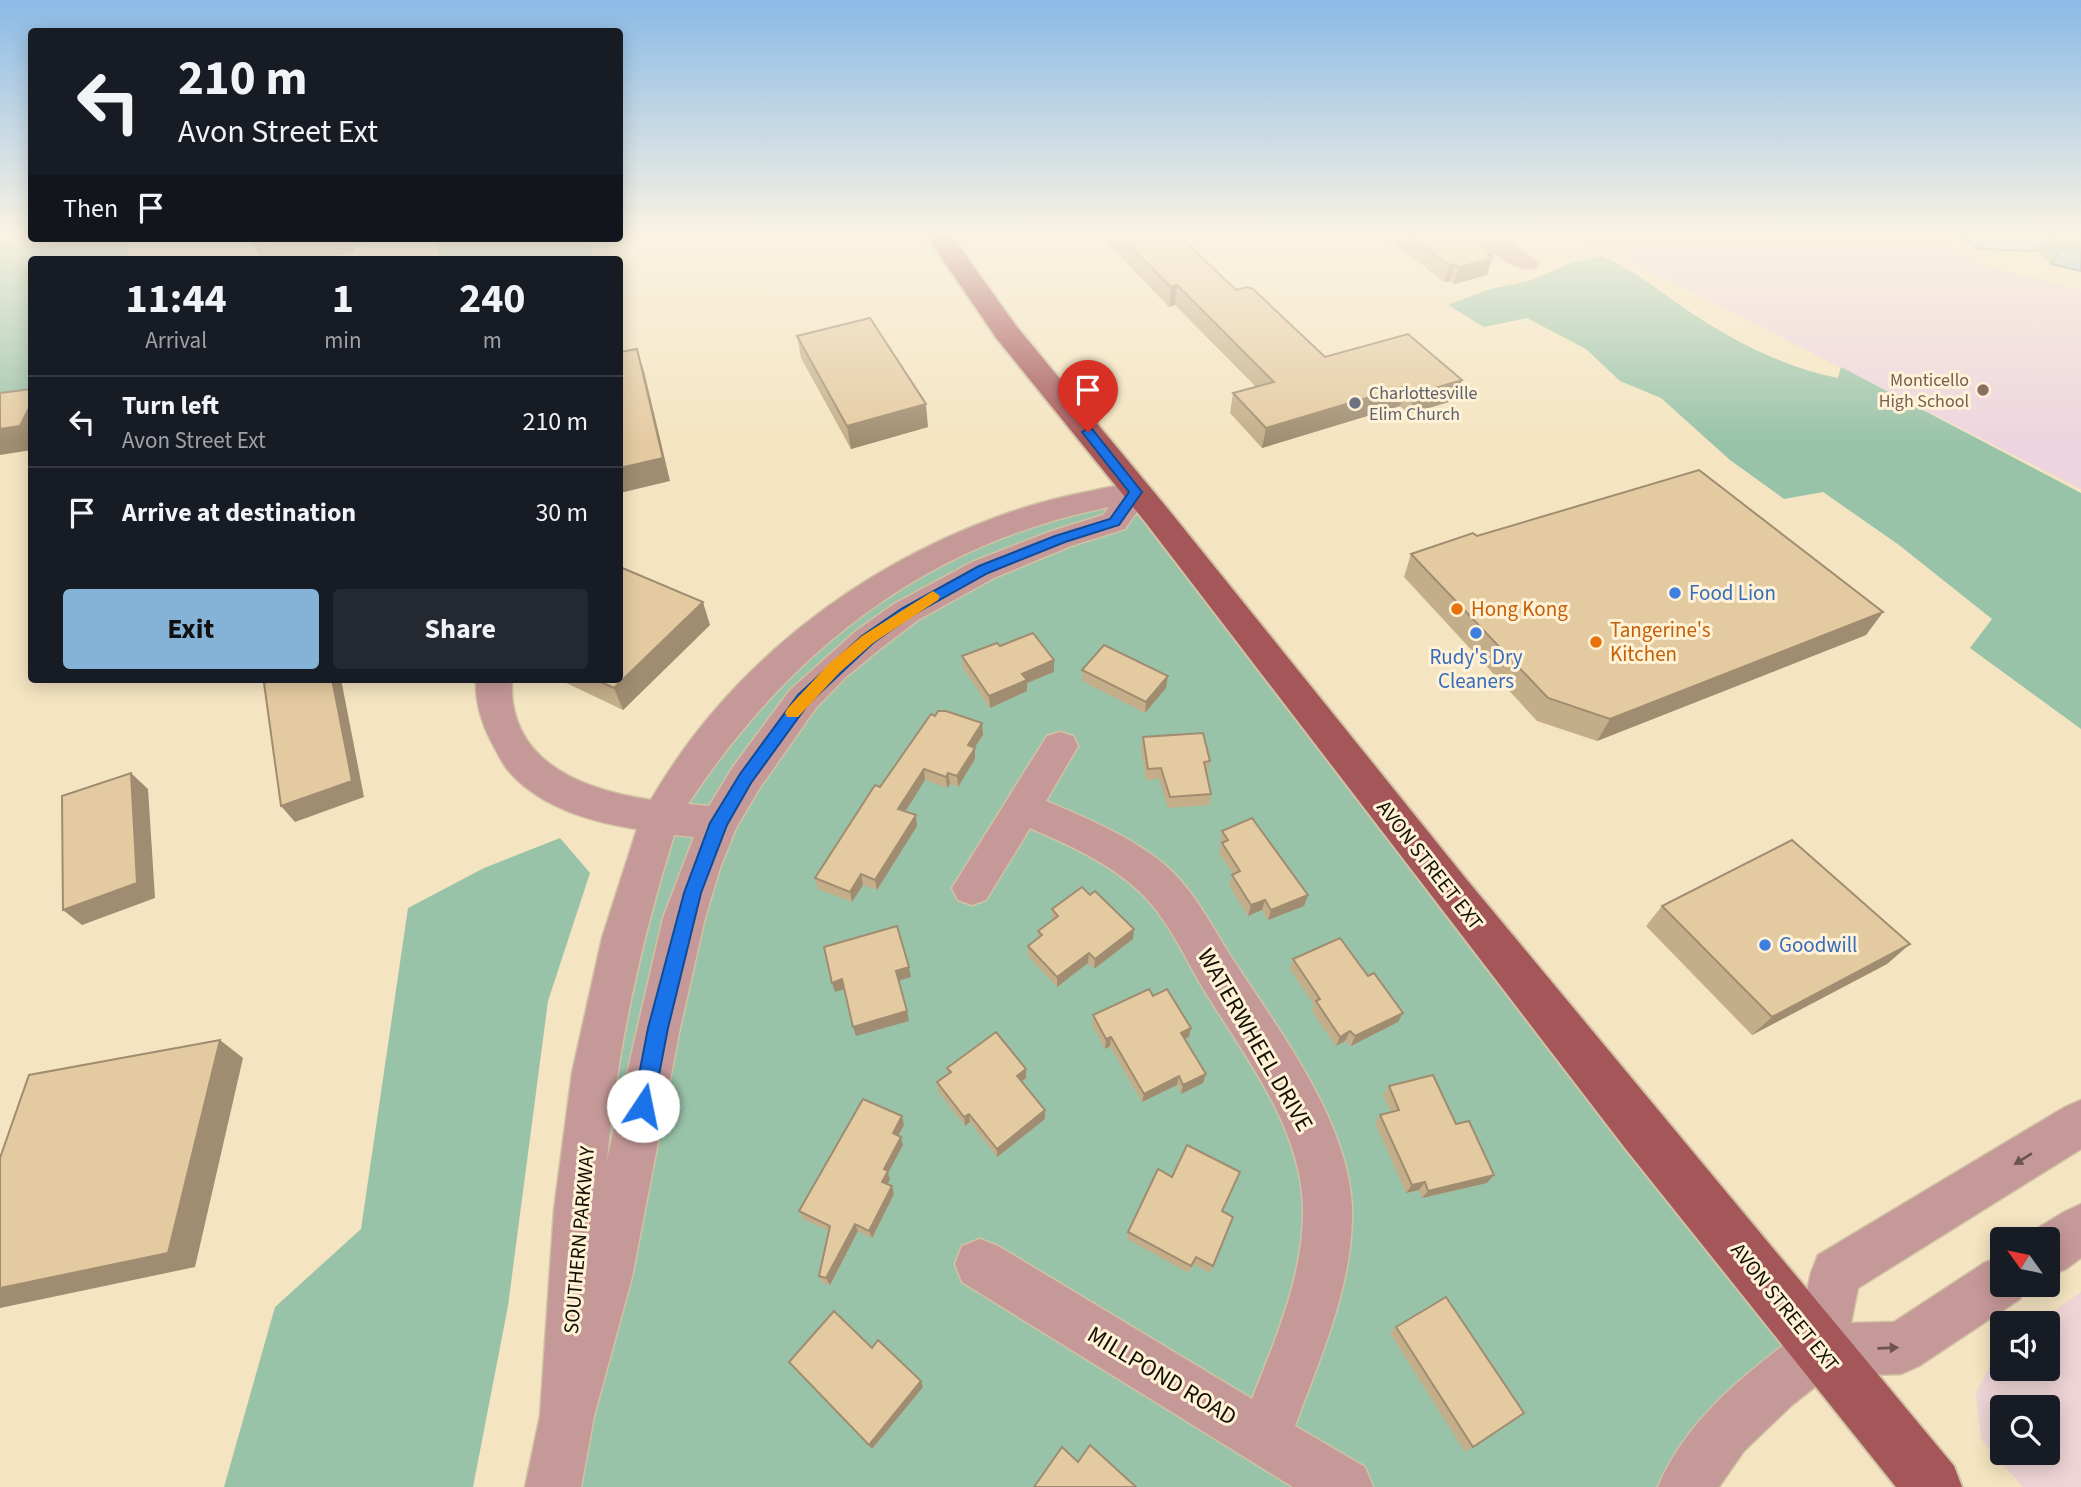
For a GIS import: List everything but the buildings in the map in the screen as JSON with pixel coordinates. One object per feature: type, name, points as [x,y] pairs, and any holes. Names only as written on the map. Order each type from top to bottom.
[{"type":"main road","name":"AVON STREET EXT","points":[[987,304],[1599,1077],[1933,1487]]},
{"type":"street","name":"SOUTHERN PARKWAY","points":[[567,1416],[575,1237],[594,1079],[612,976],[630,909],[661,818],[723,726],[754,689],[813,633],[855,601],[892,576],[968,539],[1085,499],[1136,492]]},
{"type":"street","name":"SOUTHERN PARKWAY","points":[[553,1487],[567,1416],[607,1277],[658,1028],[684,918],[700,868],[719,823],[775,735],[803,699],[868,640],[943,590],[984,570],[1060,539],[1114,522],[1136,492]]},
{"type":"street","points":[[494,683],[497,714],[508,743],[525,767],[540,779],[578,801],[661,818],[719,823]]},
{"type":"street","points":[[972,888],[1060,746]]},
{"type":"street","name":"WATERWHEEL DRIVE","points":[[1023,808],[1116,850],[1145,870],[1169,895],[1297,1101],[1315,1142],[1325,1182],[1328,1232],[1319,1282],[1264,1437]]},
{"type":"street","points":[[1820,1350],[1836,1273],[2081,1123]]},
{"type":"street","points":[[2060,1243],[2081,1228]]},
{"type":"street","name":"MILLPOND ROAD","points":[[980,1264],[1345,1487]]},
{"type":"street","points":[[1686,1487],[1725,1432],[1773,1386],[1820,1350],[1901,1348],[1990,1289]]},
{"type":"shaded area","points":[[1716,304],[2081,304],[2081,489]]},
{"type":"shaded area","points":[[2081,1292],[2081,1487],[2023,1487],[2004,1465],[2060,1465],[2060,1395],[1990,1395],[1990,1449],[1981,1439],[1976,1393],[1990,1366],[1990,1381],[2060,1381],[2060,1311],[2054,1311]]},
{"type":"green space","points":[[0,304],[28,304],[28,400],[0,392]]},
{"type":"green space","points":[[1680,304],[1740,342],[1779,360],[1838,378],[1841,367],[2081,493],[2081,729],[1970,648],[1992,619],[1899,545],[1823,492],[1784,499],[1730,460],[1661,398],[1620,381],[1586,349],[1527,318],[1484,327],[1448,305]]},
{"type":"green space","points":[[1136,492],[1820,1350],[1686,1487],[553,1487],[630,909],[723,726],[930,557]]},
{"type":"green space","points":[[560,838],[590,873],[548,1001],[508,1306],[473,1487],[224,1487],[275,1307],[361,1229],[408,908],[484,868]]},
{"type":"slow traffic","points":[[792,713],[834,668],[906,612],[933,596]]},
{"type":"place","name":"Monticello High School","points":[[1983,390]]},
{"type":"place","name":"Charlottesville Elim Church","points":[[1355,403]]},
{"type":"place","name":"Food Lion","points":[[1675,593]]},
{"type":"place","name":"Hong Kong","points":[[1457,609]]},
{"type":"place","name":"Rudy's Dry Cleaners","points":[[1476,633]]},
{"type":"place","name":"Tangerine's Kitchen","points":[[1596,642]]},
{"type":"place","name":"Goodwill","points":[[1765,945]]},
{"type":"route","points":[[643,1106],[684,918],[700,868],[719,823],[746,778],[803,699],[834,668],[906,612],[984,570],[1060,539],[1114,522],[1136,492],[1088,432]]}]
